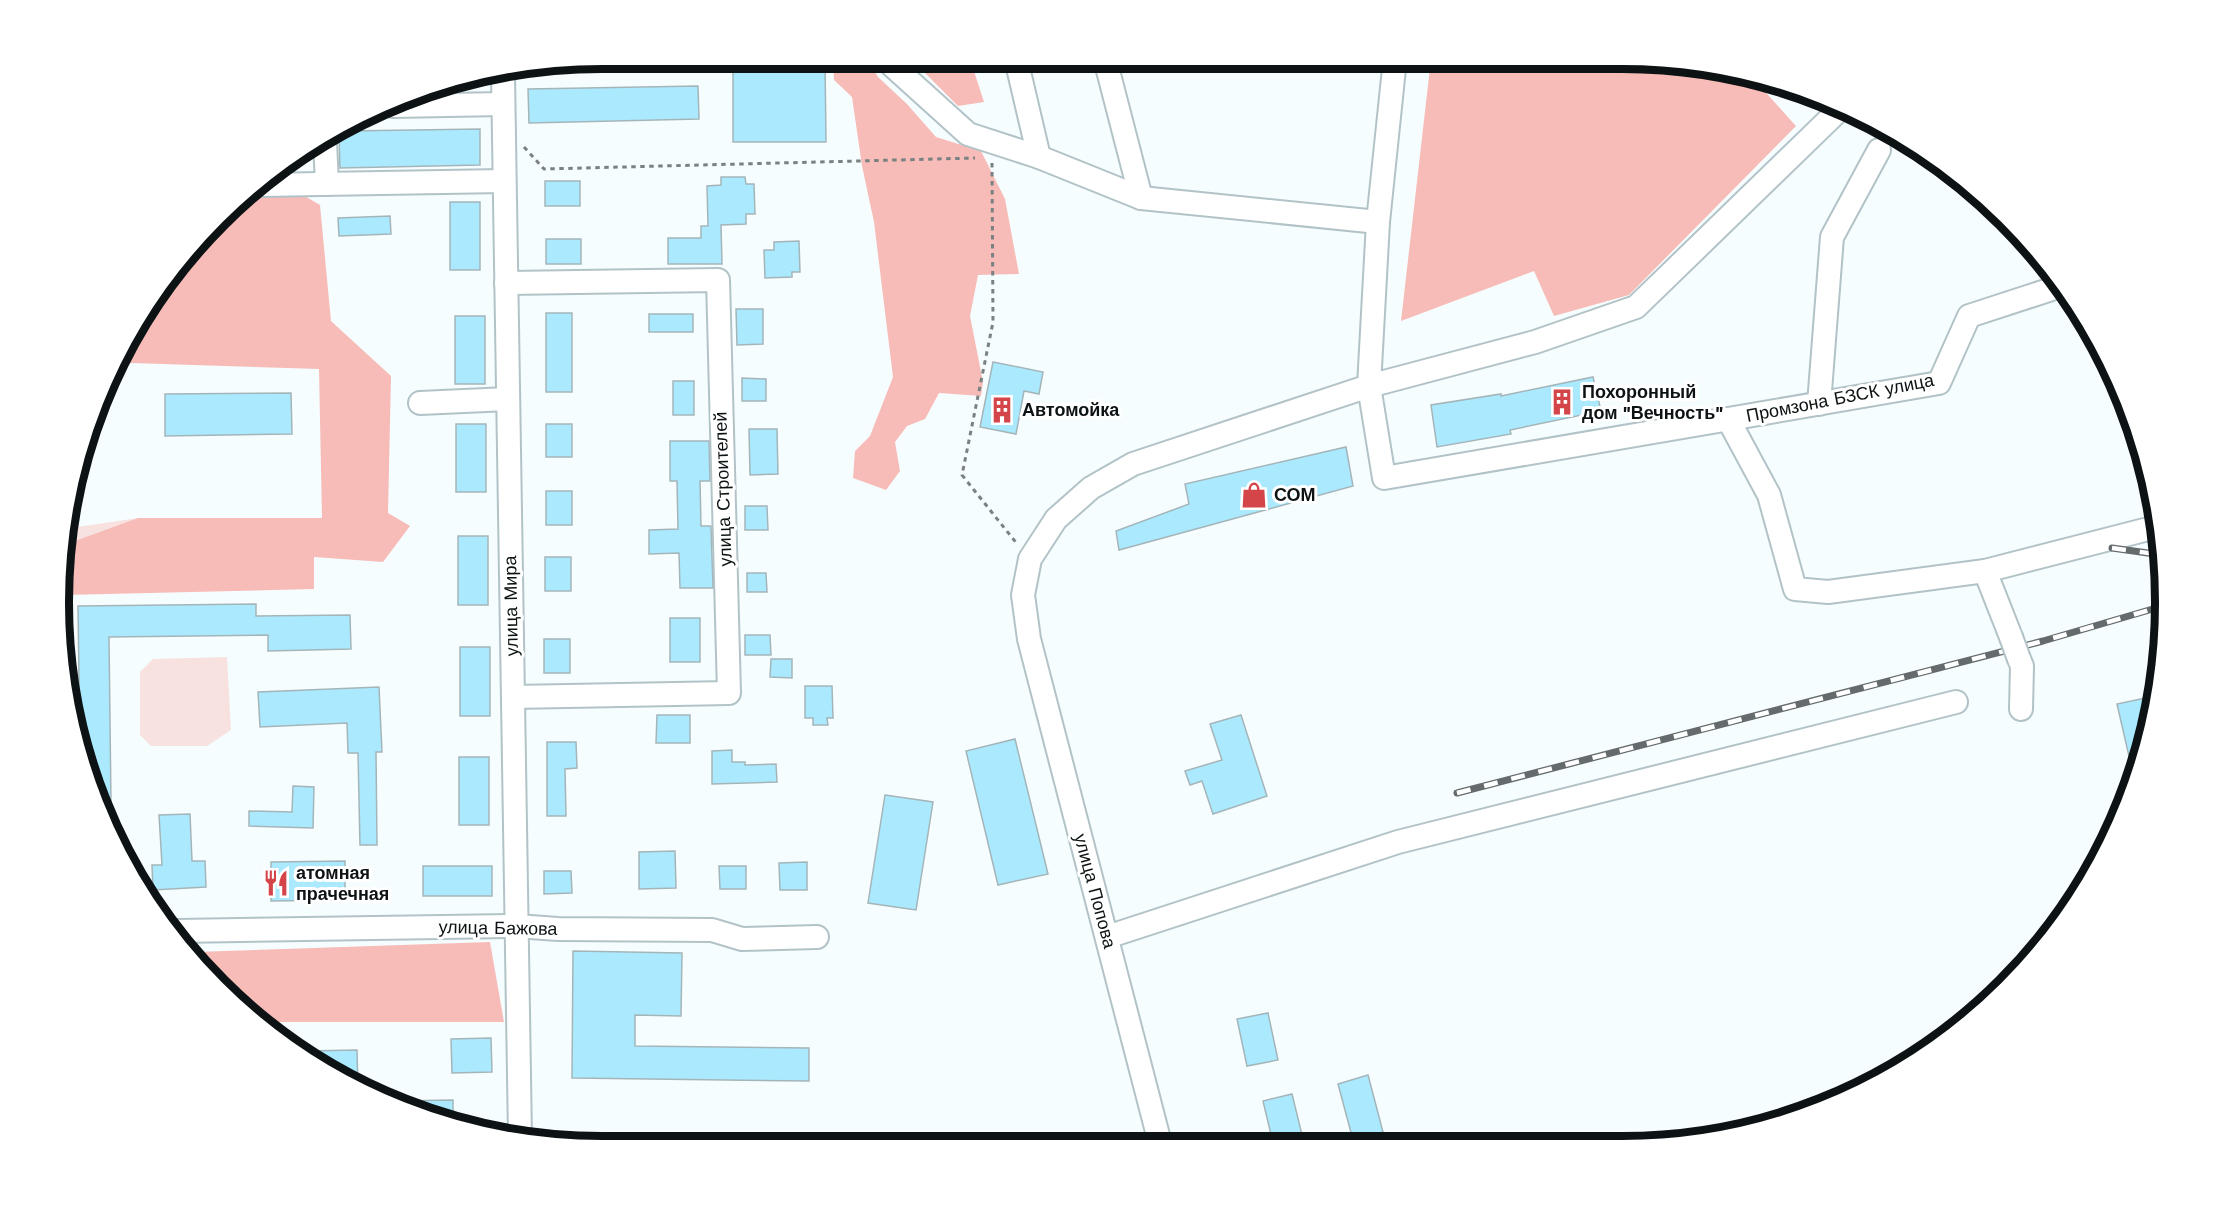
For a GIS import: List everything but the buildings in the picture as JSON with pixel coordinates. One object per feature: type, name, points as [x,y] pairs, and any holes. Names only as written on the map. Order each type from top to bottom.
[{"type":"street","points":[[896,69],[968,134],[1040,157],[1141,198],[1378,222]]},
{"type":"street","points":[[1018,69],[1040,157]]},
{"type":"street","points":[[1108,69],[1141,198]]},
{"type":"street","points":[[1369,386],[1378,222],[1394,69]]},
{"type":"street","name":"улица Мира","points":[[503,78],[520,1129]]},
{"type":"street","points":[[409,106],[503,104]]},
{"type":"street","points":[[1030,559],[1056,519],[1092,488],[1133,464],[1369,386],[1535,342],[1636,307],[1835,114]]},
{"type":"street","points":[[326,146],[327,184]]},
{"type":"street","points":[[1819,404],[1832,237],[1879,150]]},
{"type":"street","points":[[272,184],[504,181]]},
{"type":"street","name":"улица Строителей","points":[[506,283],[718,280],[729,693],[513,697]]},
{"type":"street","name":"Промзона БЗСК улица","points":[[1369,386],[1384,478],[1940,383],[1969,316],[2053,289]]},
{"type":"street","points":[[420,403],[508,399]]},
{"type":"street","points":[[1728,420],[1769,495],[1795,589],[1827,592],[1985,571],[2149,529]]},
{"type":"street","name":"улица Попова","points":[[1030,559],[1023,595],[1029,639],[1158,1136]]},
{"type":"street","points":[[1985,571],[2022,666],[2021,709]]},
{"type":"street","points":[[1107,937],[1398,842],[1956,702]]},
{"type":"street","name":"улица Бажова","points":[[182,931],[516,926],[558,929],[712,930],[742,939],[817,937]]},
{"type":"path","points":[[504,146],[522,145],[544,170],[981,158]]},
{"type":"path","points":[[992,157],[993,322],[962,475],[1030,559]]},
{"type":"shaded area","points":[[833,69],[873,69],[878,77],[907,104],[936,137],[981,151],[1005,199],[1019,274],[978,275],[970,316],[983,382],[981,396],[939,393],[925,419],[907,426],[895,442],[900,471],[886,490],[853,478],[855,451],[870,436],[893,377],[874,222],[862,166],[852,97],[834,80]]},
{"type":"shaded area","points":[[921,69],[973,69],[984,102],[958,106]]},
{"type":"shaded area","points":[[1430,69],[1656,70],[1726,79],[1761,87],[1796,126],[1629,295],[1554,316],[1534,271],[1401,321]]},
{"type":"shaded area","points":[[267,188],[291,188],[320,205],[331,321],[391,376],[388,513],[410,526],[383,562],[314,557],[314,589],[69,595],[73,542],[138,518],[322,518],[319,369],[131,363],[123,368],[159,306],[201,251],[225,225]]},
{"type":"shaded area","points":[[138,518],[73,542],[75,527]]},
{"type":"shaded area","points":[[227,657],[231,730],[207,746],[151,746],[140,735],[140,672],[153,659]]},
{"type":"shaded area","points":[[490,942],[504,1022],[273,1022],[225,980],[199,952]]},
{"type":"railway","points":[[2112,548],[2152,554]]},
{"type":"railway","points":[[1457,793],[2043,641],[2155,608]]},
{"type":"place","name":"Похоронный дом \"Вечность\"","points":[[1562,402]]},
{"type":"place","name":"Автомойка","points":[[1002,410]]},
{"type":"place","name":"СОМ","points":[[1254,495]]},
{"type":"place","name":"атомная прачечная","points":[[276,883]]}]
